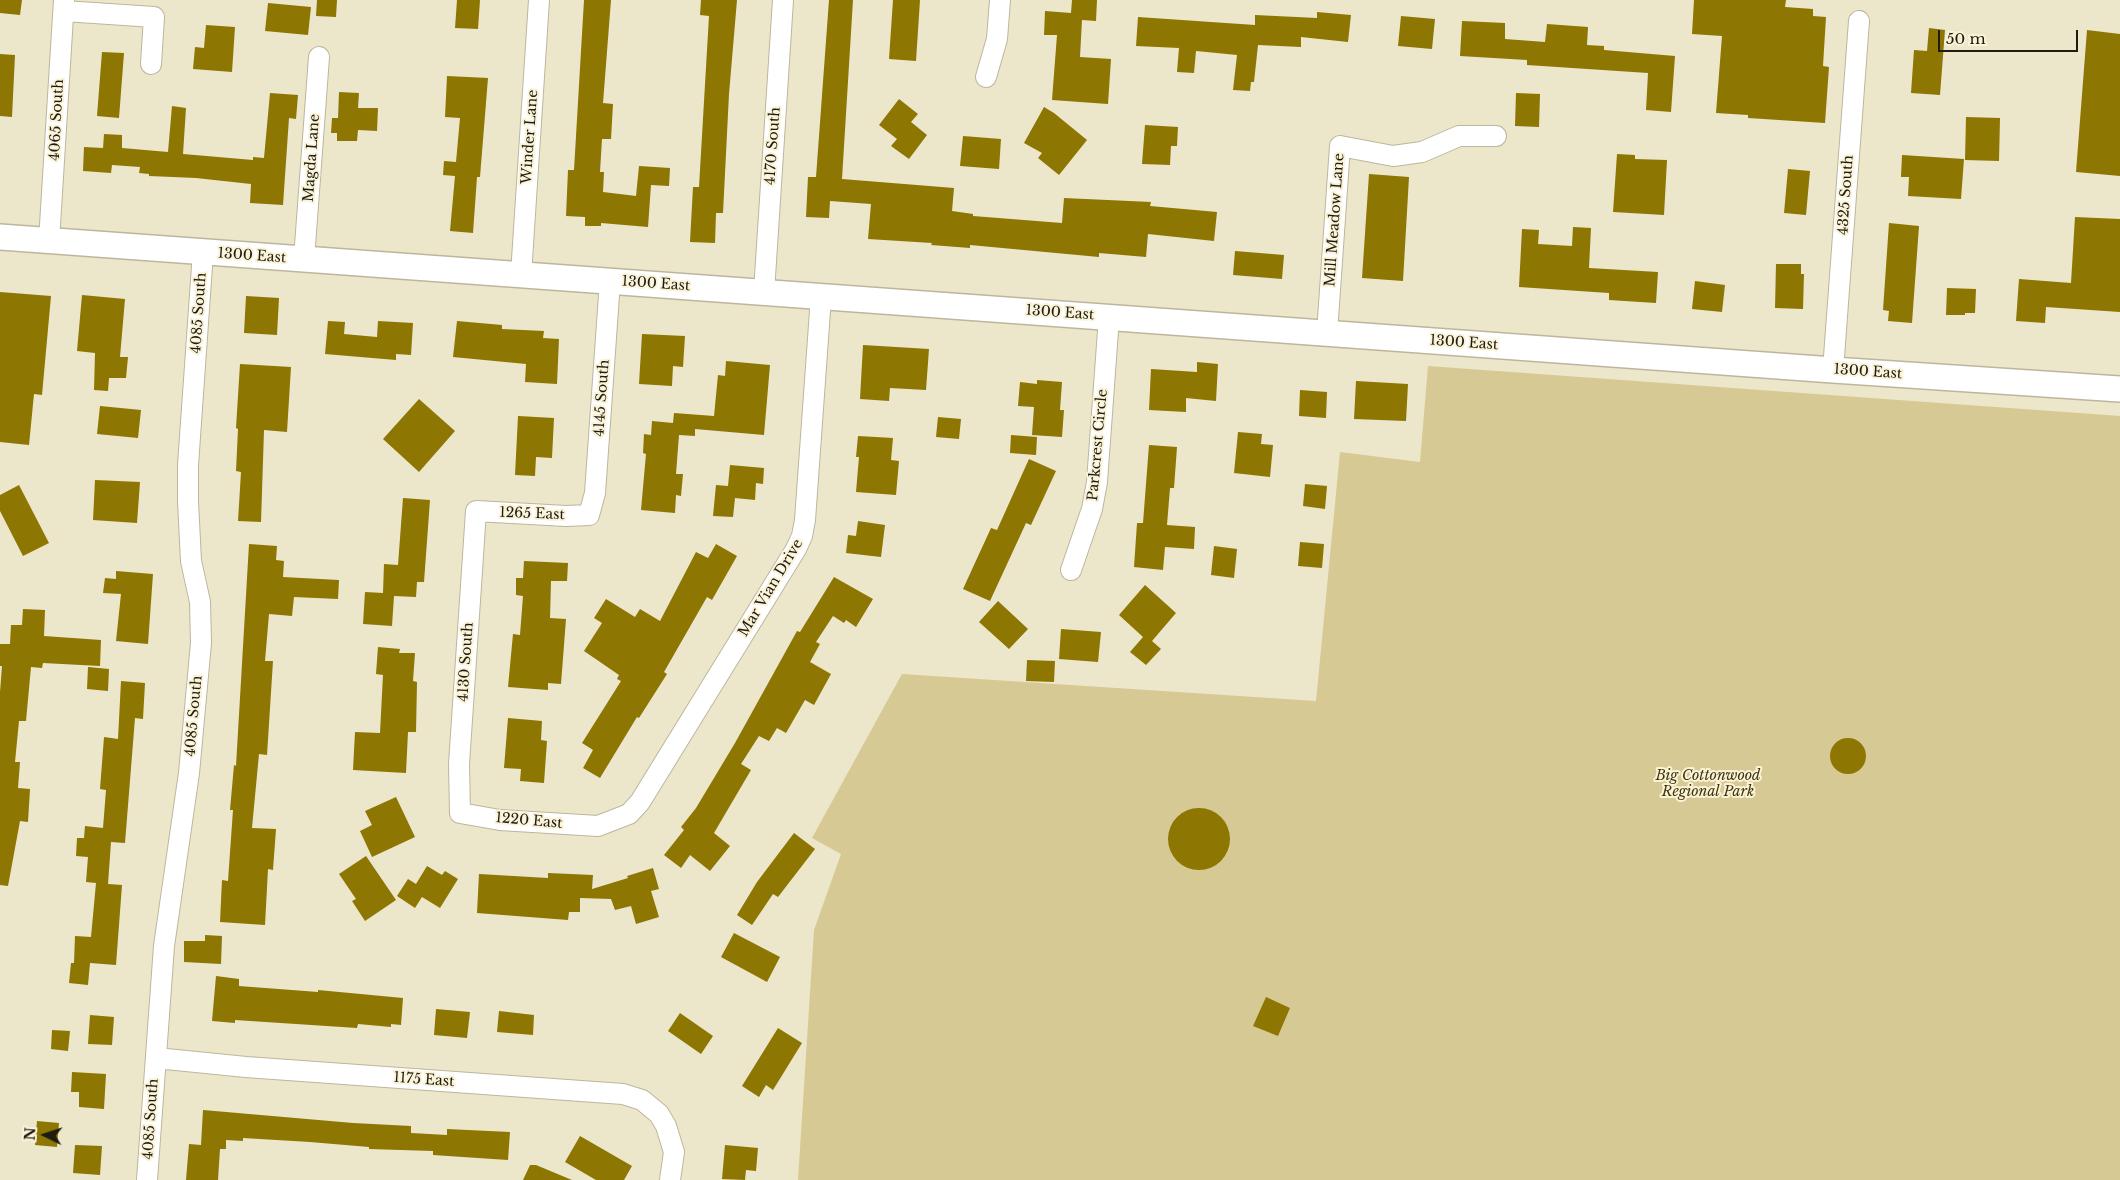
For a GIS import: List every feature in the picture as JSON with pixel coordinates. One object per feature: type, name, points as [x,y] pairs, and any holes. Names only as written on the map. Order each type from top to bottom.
[{"type":"main road","name":"1300 East","points":[[0,237],[1833,370],[2120,389]]},
{"type":"street","name":"Winder Lane","points":[[521,275],[539,0]]},
{"type":"street","name":"4170 South","points":[[764,292],[783,0]]},
{"type":"street","points":[[986,77],[997,39],[1000,0]]},
{"type":"street","points":[[64,5],[154,17],[151,64]]},
{"type":"street","name":"4065 South","points":[[50,241],[64,5]]},
{"type":"street","name":"4325 South","points":[[1833,370],[1859,21]]},
{"type":"street","name":"Magda Lane","points":[[304,259],[319,57]]},
{"type":"street","name":"Mill Meadow Lane","points":[[1327,333],[1340,146],[1393,156],[1422,152],[1459,136],[1496,136]]},
{"type":"street","name":"4085 South","points":[[147,1180],[164,946],[188,781],[201,642],[200,602],[191,561],[188,465],[203,252]]},
{"type":"street","name":"4145 South","points":[[589,515],[595,493],[610,281]]},
{"type":"street","name":"Mar Vian Drive","points":[[598,826],[629,814],[640,802],[796,550],[802,536],[806,520],[821,297]]},
{"type":"street","name":"Parkcrest Circle","points":[[1070,570],[1092,509],[1097,482],[1109,317]]},
{"type":"street","name":"1265 East","points":[[476,512],[566,516],[589,515]]},
{"type":"street","name":"4130 South","points":[[460,813],[460,764],[476,512]]},
{"type":"street","name":"1220 East","points":[[460,813],[500,820],[598,826]]},
{"type":"street","name":"1175 East","points":[[156,1058],[246,1067],[623,1094],[642,1100],[659,1114],[671,1139],[674,1152],[670,1180]]},
{"type":"green space","name":"Big Cottonwood Regional Park","points":[[1428,366],[2120,416],[2120,1180],[798,1180],[814,930],[841,854],[812,838],[902,674],[1316,701],[1340,452],[1420,462]]},
{"type":"building","points":[[0,0],[22,0],[20,15],[0,13]]},
{"type":"building","points":[[317,0],[337,0],[336,17],[316,16]]},
{"type":"building","points":[[457,0],[480,0],[478,29],[455,28]]},
{"type":"building","points":[[584,0],[611,0],[603,103],[613,104],[611,139],[602,139],[600,172],[604,172],[603,192],[636,196],[639,166],[670,168],[669,186],[651,185],[648,227],[601,223],[601,226],[585,226],[585,217],[566,216],[568,170],[574,170]]},
{"type":"building","points":[[701,0],[737,0],[729,94],[723,213],[716,213],[715,243],[690,242],[693,187],[699,187],[709,16],[700,15]]},
{"type":"building","points":[[829,0],[853,0],[842,179],[954,188],[952,211],[973,214],[973,216],[1062,223],[1064,198],[1151,202],[1150,206],[1217,212],[1214,241],[1148,234],[1146,257],[1099,253],[1099,257],[970,245],[970,248],[931,245],[932,243],[868,239],[871,204],[830,201],[829,218],[806,217],[808,177],[816,177]]},
{"type":"building","points":[[893,0],[920,0],[916,61],[889,59]]},
{"type":"building","points":[[1072,0],[1097,0],[1096,21],[1082,20],[1080,57],[1111,59],[1108,104],[1052,100],[1057,35],[1044,35],[1045,11],[1071,13]]},
{"type":"building","points":[[1694,0],[1786,0],[1785,7],[1813,9],[1813,16],[1826,17],[1823,66],[1829,67],[1825,123],[1748,118],[1748,115],[1716,113],[1722,36],[1692,34]]},
{"type":"building","points":[[268,3],[311,7],[308,35],[265,31]]},
{"type":"building","points":[[1317,12],[1351,15],[1348,42],[1301,37],[1301,47],[1258,45],[1254,82],[1251,82],[1250,91],[1233,90],[1237,55],[1196,51],[1194,73],[1177,72],[1179,48],[1136,46],[1138,17],[1255,25],[1255,15],[1317,18]]},
{"type":"building","points":[[1401,16],[1435,19],[1432,49],[1398,46]]},
{"type":"building","points":[[1462,21],[1505,23],[1505,39],[1545,42],[1547,24],[1588,27],[1587,45],[1604,46],[1604,50],[1675,56],[1671,112],[1646,110],[1648,73],[1527,65],[1527,60],[1460,56]]},
{"type":"building","points":[[206,25],[235,27],[232,72],[193,69],[195,47],[204,48]]},
{"type":"building","points":[[1929,28],[1945,30],[1940,95],[1911,93],[1914,50],[1927,51]]},
{"type":"building","points":[[2087,30],[2120,34],[2120,176],[2076,172]]},
{"type":"building","points":[[102,52],[124,53],[119,118],[97,116]]},
{"type":"building","points":[[0,54],[15,55],[12,117],[0,116]]},
{"type":"building","points":[[447,76],[488,78],[480,177],[477,177],[473,233],[450,231],[455,176],[443,175],[444,161],[456,162],[460,118],[445,117]]},
{"type":"building","points":[[339,92],[359,93],[358,108],[378,108],[377,131],[358,130],[357,141],[337,141],[337,133],[331,133],[332,118],[338,118]]},
{"type":"building","points":[[270,93],[298,95],[296,119],[289,118],[283,205],[250,203],[251,184],[196,178],[149,176],[149,174],[139,173],[140,167],[112,165],[111,173],[83,171],[84,147],[103,148],[104,134],[122,135],[122,148],[168,152],[172,106],[186,108],[183,154],[253,160],[253,157],[264,158]]},
{"type":"building","points":[[1516,93],[1540,94],[1539,127],[1515,126]]},
{"type":"building","points":[[899,99],[918,114],[911,122],[927,135],[909,159],[891,146],[897,139],[879,125]]},
{"type":"building","points":[[1044,107],[1087,140],[1059,175],[1038,158],[1042,153],[1024,143]]},
{"type":"building","points":[[1966,117],[2000,118],[1999,161],[1965,160]]},
{"type":"building","points":[[1145,125],[1178,127],[1177,146],[1171,146],[1170,165],[1142,164]]},
{"type":"building","points":[[963,136],[1001,139],[999,169],[960,166]]},
{"type":"building","points":[[1617,154],[1635,155],[1635,159],[1667,160],[1664,215],[1613,212]]},
{"type":"building","points":[[1902,155],[1964,159],[1961,199],[1908,196],[1909,177],[1901,177]]},
{"type":"building","points":[[1788,169],[1810,171],[1806,215],[1784,213]]},
{"type":"building","points":[[1369,174],[1409,177],[1403,281],[1362,278]]},
{"type":"building","points":[[2075,217],[2120,219],[2120,312],[2046,307],[2045,323],[2016,321],[2019,279],[2071,283]]},
{"type":"building","points":[[1889,223],[1919,226],[1912,323],[1888,321],[1889,311],[1883,310]]},
{"type":"building","points":[[1573,227],[1591,228],[1589,268],[1658,272],[1656,303],[1609,300],[1609,293],[1519,287],[1522,229],[1539,230],[1538,244],[1572,246]]},
{"type":"building","points":[[1235,251],[1284,255],[1282,279],[1233,275]]},
{"type":"building","points":[[1776,264],[1801,264],[1801,274],[1804,274],[1803,309],[1775,308]]},
{"type":"building","points":[[1695,281],[1725,285],[1722,312],[1692,309]]},
{"type":"building","points":[[1947,288],[1976,289],[1975,313],[1946,315]]},
{"type":"building","points":[[0,292],[51,296],[42,395],[34,394],[29,445],[0,442]]},
{"type":"building","points":[[82,295],[125,299],[120,357],[128,357],[126,378],[109,378],[108,391],[94,390],[95,353],[77,351]]},
{"type":"building","points":[[246,296],[279,298],[277,335],[244,333]]},
{"type":"building","points":[[328,321],[345,322],[344,334],[377,337],[378,321],[413,323],[411,355],[396,354],[396,360],[325,354]]},
{"type":"building","points":[[457,321],[502,325],[502,329],[544,331],[543,338],[559,339],[557,384],[525,382],[526,364],[453,357]]},
{"type":"building","points":[[642,334],[685,336],[683,367],[673,366],[672,386],[639,384]]},
{"type":"building","points":[[863,345],[929,349],[926,390],[890,388],[889,401],[860,399]]},
{"type":"building","points":[[726,361],[770,365],[764,435],[695,429],[695,436],[679,435],[676,474],[683,474],[681,496],[676,495],[675,513],[641,510],[646,454],[643,453],[644,434],[651,435],[652,421],[673,423],[674,413],[714,416],[718,375],[725,376]]},
{"type":"building","points":[[1197,362],[1218,364],[1216,401],[1186,398],[1186,412],[1149,410],[1151,369],[1197,372]]},
{"type":"building","points":[[240,364],[291,367],[287,432],[264,430],[261,522],[238,521],[241,472],[236,471],[238,429],[236,428]]},
{"type":"building","points":[[1037,380],[1062,382],[1060,410],[1064,410],[1062,437],[1032,435],[1034,407],[1018,406],[1020,382],[1037,384]]},
{"type":"building","points":[[1356,381],[1408,384],[1406,421],[1354,419]]},
{"type":"building","points":[[1300,390],[1327,392],[1326,418],[1299,416]]},
{"type":"building","points":[[419,399],[455,431],[419,472],[383,439]]},
{"type":"building","points":[[100,406],[141,410],[138,438],[97,434]]},
{"type":"building","points":[[518,416],[554,418],[552,458],[536,457],[535,476],[515,475]]},
{"type":"building","points":[[938,417],[961,419],[959,439],[936,437]]},
{"type":"building","points":[[1238,432],[1262,434],[1261,444],[1273,445],[1270,477],[1234,473]]},
{"type":"building","points":[[1011,435],[1037,437],[1036,455],[1010,453]]},
{"type":"building","points":[[858,436],[893,438],[891,460],[899,461],[896,495],[856,492],[859,457],[856,457]]},
{"type":"building","points":[[1149,445],[1177,447],[1174,488],[1170,488],[1167,525],[1195,527],[1194,549],[1165,547],[1163,570],[1134,567],[1137,523],[1143,523]]},
{"type":"building","points":[[1029,459],[1056,471],[1031,525],[1026,523],[990,601],[963,589],[991,528],[997,530]]},
{"type":"building","points":[[730,465],[764,468],[763,484],[756,483],[755,500],[735,498],[733,517],[713,516],[716,485],[728,486]]},
{"type":"building","points":[[95,480],[140,482],[137,523],[93,520]]},
{"type":"building","points":[[1305,484],[1327,486],[1325,509],[1303,506]]},
{"type":"building","points":[[19,485],[49,543],[23,556],[0,511],[0,495]]},
{"type":"building","points":[[403,498],[430,500],[424,582],[417,582],[416,597],[394,596],[392,626],[363,624],[365,592],[383,593],[384,564],[398,565]]},
{"type":"building","points":[[858,521],[885,525],[881,557],[846,553],[848,535],[856,536]]},
{"type":"building","points":[[1300,542],[1324,544],[1322,568],[1298,566]]},
{"type":"building","points":[[249,544],[277,546],[276,560],[284,561],[283,577],[339,580],[338,599],[294,597],[292,616],[269,614],[265,661],[273,661],[267,755],[259,754],[252,828],[276,829],[273,870],[268,869],[265,925],[220,922],[222,880],[228,881],[233,810],[230,810],[234,765],[236,766]]},
{"type":"building","points":[[716,544],[737,556],[712,600],[707,597],[664,672],[667,674],[639,718],[637,717],[600,778],[583,768],[593,750],[582,743],[621,681],[617,679],[619,675],[584,651],[602,623],[594,618],[606,599],[635,617],[640,609],[660,621],[696,552],[708,558]]},
{"type":"building","points":[[1214,546],[1237,549],[1234,578],[1211,575]]},
{"type":"building","points":[[524,561],[568,563],[567,581],[551,581],[550,618],[566,619],[561,684],[548,683],[548,690],[508,687],[513,634],[520,635],[523,596],[516,595],[516,578],[523,578]]},
{"type":"building","points":[[116,571],[153,574],[148,644],[116,641],[121,594],[103,593],[105,578],[116,579]]},
{"type":"building","points":[[834,577],[873,599],[856,627],[846,620],[844,623],[833,616],[816,642],[820,644],[810,662],[831,674],[814,705],[805,700],[786,733],[777,728],[769,741],[759,736],[741,764],[751,770],[714,833],[730,846],[710,871],[690,855],[681,868],[664,855],[684,830],[681,827],[696,808],[735,743],[797,631],[800,632]]},
{"type":"building","points":[[1145,585],[1176,613],[1152,641],[1161,649],[1146,665],[1130,652],[1143,637],[1119,615]]},
{"type":"building","points":[[998,601],[1028,629],[1009,649],[979,622]]},
{"type":"building","points":[[23,609],[45,610],[44,636],[101,640],[100,666],[43,663],[42,668],[31,667],[26,721],[19,721],[15,762],[20,762],[18,788],[30,789],[28,822],[20,821],[8,886],[0,885],[0,692],[2,666],[0,666],[0,644],[10,644],[11,625],[22,625]]},
{"type":"building","points":[[1061,629],[1101,632],[1098,662],[1059,659]]},
{"type":"building","points":[[378,647],[400,649],[399,653],[415,653],[413,681],[417,682],[416,732],[408,732],[406,773],[353,770],[355,732],[380,733],[383,675],[376,674]]},
{"type":"building","points":[[1027,660],[1055,661],[1054,682],[1026,681]]},
{"type":"building","points":[[88,667],[109,669],[108,691],[87,689]]},
{"type":"building","points":[[121,681],[145,683],[143,719],[135,718],[125,843],[111,842],[108,884],[122,885],[116,965],[90,963],[88,985],[69,983],[71,963],[74,963],[75,936],[91,937],[96,883],[86,882],[88,857],[76,856],[77,838],[84,838],[85,826],[103,828],[106,790],[100,789],[104,737],[118,739]]},
{"type":"building","points":[[508,718],[542,721],[541,740],[547,741],[544,783],[520,781],[521,769],[504,768]]},
{"type":"building","points":[[1848,738],[1855,739],[1861,743],[1865,749],[1865,763],[1861,769],[1855,773],[1848,774],[1841,773],[1835,769],[1831,763],[1830,756],[1831,749],[1835,743],[1841,739]]},
{"type":"building","points":[[396,797],[415,837],[372,857],[360,831],[372,825],[365,811]]},
{"type":"building","points":[[1199,808],[1211,810],[1221,817],[1228,827],[1230,839],[1228,851],[1221,861],[1211,868],[1199,870],[1187,868],[1177,861],[1170,851],[1168,839],[1170,827],[1177,817],[1187,810]]},
{"type":"building","points":[[794,833],[815,849],[778,897],[773,894],[752,925],[737,915],[757,882]]},
{"type":"building","points":[[366,856],[396,900],[365,921],[352,901],[356,899],[339,874]]},
{"type":"building","points":[[427,866],[442,875],[445,871],[458,879],[440,908],[422,897],[415,908],[397,896],[408,879],[416,884]]},
{"type":"building","points":[[653,868],[659,889],[651,891],[659,917],[636,924],[631,906],[615,910],[611,899],[580,898],[580,912],[569,912],[568,920],[477,913],[479,874],[548,878],[548,873],[593,875],[592,889]]},
{"type":"building","points":[[734,933],[780,957],[767,982],[721,957]]},
{"type":"building","points":[[205,935],[222,936],[221,964],[184,962],[184,941],[205,941]]},
{"type":"building","points":[[216,976],[239,979],[239,986],[318,992],[318,990],[403,998],[401,1025],[391,1024],[391,1027],[358,1024],[357,1028],[235,1020],[235,1023],[212,1021]]},
{"type":"building","points":[[1266,997],[1290,1008],[1278,1036],[1253,1026]]},
{"type":"building","points":[[436,1009],[470,1012],[467,1038],[434,1035]]},
{"type":"building","points":[[499,1011],[534,1015],[533,1035],[497,1032]]},
{"type":"building","points":[[680,1013],[713,1036],[701,1054],[668,1031]]},
{"type":"building","points":[[90,1015],[114,1017],[112,1045],[88,1044]]},
{"type":"building","points":[[778,1028],[802,1043],[773,1090],[766,1085],[759,1097],[742,1086]]},
{"type":"building","points":[[52,1030],[70,1031],[68,1051],[51,1049]]},
{"type":"building","points":[[72,1072],[106,1074],[104,1109],[79,1107],[79,1092],[71,1092]]},
{"type":"building","points":[[203,1110],[411,1126],[411,1133],[447,1135],[447,1129],[510,1132],[508,1160],[433,1155],[433,1151],[369,1149],[369,1147],[243,1138],[243,1141],[226,1140],[226,1149],[220,1149],[218,1180],[186,1180],[189,1144],[201,1145]]},
{"type":"building","points":[[37,1121],[59,1123],[57,1147],[35,1145]]},
{"type":"building","points":[[580,1136],[632,1166],[624,1180],[596,1180],[565,1162]]},
{"type":"building","points":[[75,1145],[102,1146],[100,1175],[73,1173]]},
{"type":"building","points":[[725,1145],[758,1148],[756,1171],[746,1170],[745,1180],[722,1179]]},
{"type":"building","points":[[530,1165],[536,1165],[572,1180],[523,1180]]}]
